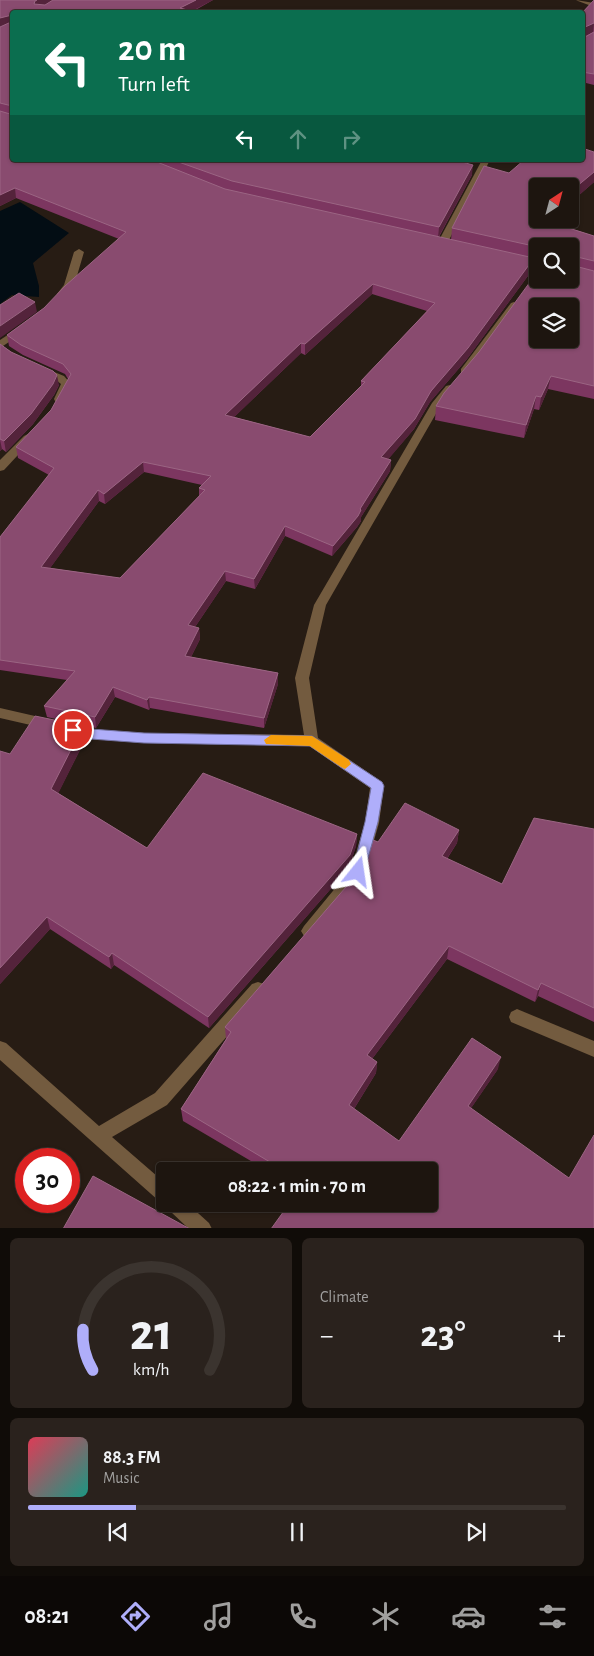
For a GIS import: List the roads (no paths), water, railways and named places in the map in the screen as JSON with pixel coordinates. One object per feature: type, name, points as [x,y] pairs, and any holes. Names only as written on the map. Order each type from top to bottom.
[{"type":"street","points":[[580,0],[594,5]]},
{"type":"street","points":[[433,240],[448,243],[485,162]]},
{"type":"street","points":[[56,301],[69,286],[79,252]]},
{"type":"street","points":[[509,258],[529,268]]},
{"type":"street","points":[[312,741],[302,678],[320,605],[437,403],[466,370],[520,298]]},
{"type":"street","points":[[12,355],[0,345],[28,325]]},
{"type":"street","points":[[34,367],[60,378],[66,384],[65,390],[53,409]]},
{"type":"street","points":[[0,467],[36,428]]},
{"type":"street","points":[[0,713],[91,734],[144,738],[312,741],[377,786],[372,822],[358,872],[301,941]]},
{"type":"street","points":[[98,1136],[161,1099],[269,977]]},
{"type":"street","points":[[517,1017],[594,1049]]},
{"type":"street","points":[[0,1049],[156,1187]]},
{"type":"street","points":[[184,1212],[203,1228]]}]
